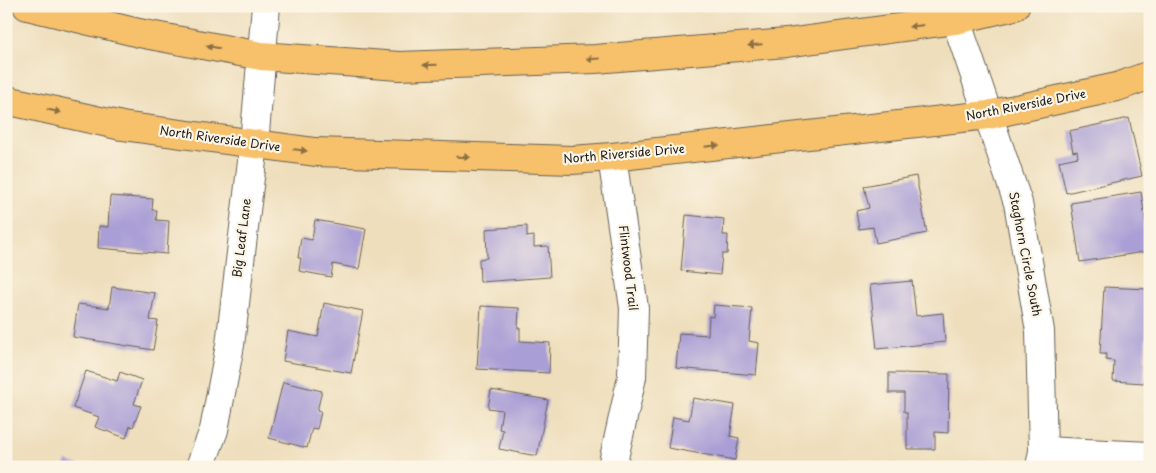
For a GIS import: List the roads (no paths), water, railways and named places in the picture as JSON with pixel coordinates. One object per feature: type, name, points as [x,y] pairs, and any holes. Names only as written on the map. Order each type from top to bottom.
[{"type":"main road","points":[[28,6],[139,33],[261,56],[399,66],[595,59],[786,42],[956,20],[1015,6]]},
{"type":"main road","name":"North Riverside Drive","points":[[6,100],[122,126],[315,152],[572,160],[988,115],[1117,87],[1150,75]]},
{"type":"street","name":"Big Leaf Lane","points":[[200,467],[214,430],[230,345],[254,144],[266,6]]},
{"type":"street","name":"Staghorn Circle South","points":[[956,20],[1018,203],[1040,331],[1042,459]]},
{"type":"street","name":"Flintwood Trail","points":[[612,157],[634,308],[632,377],[612,467]]},
{"type":"street","points":[[1042,459],[1150,456]]}]
